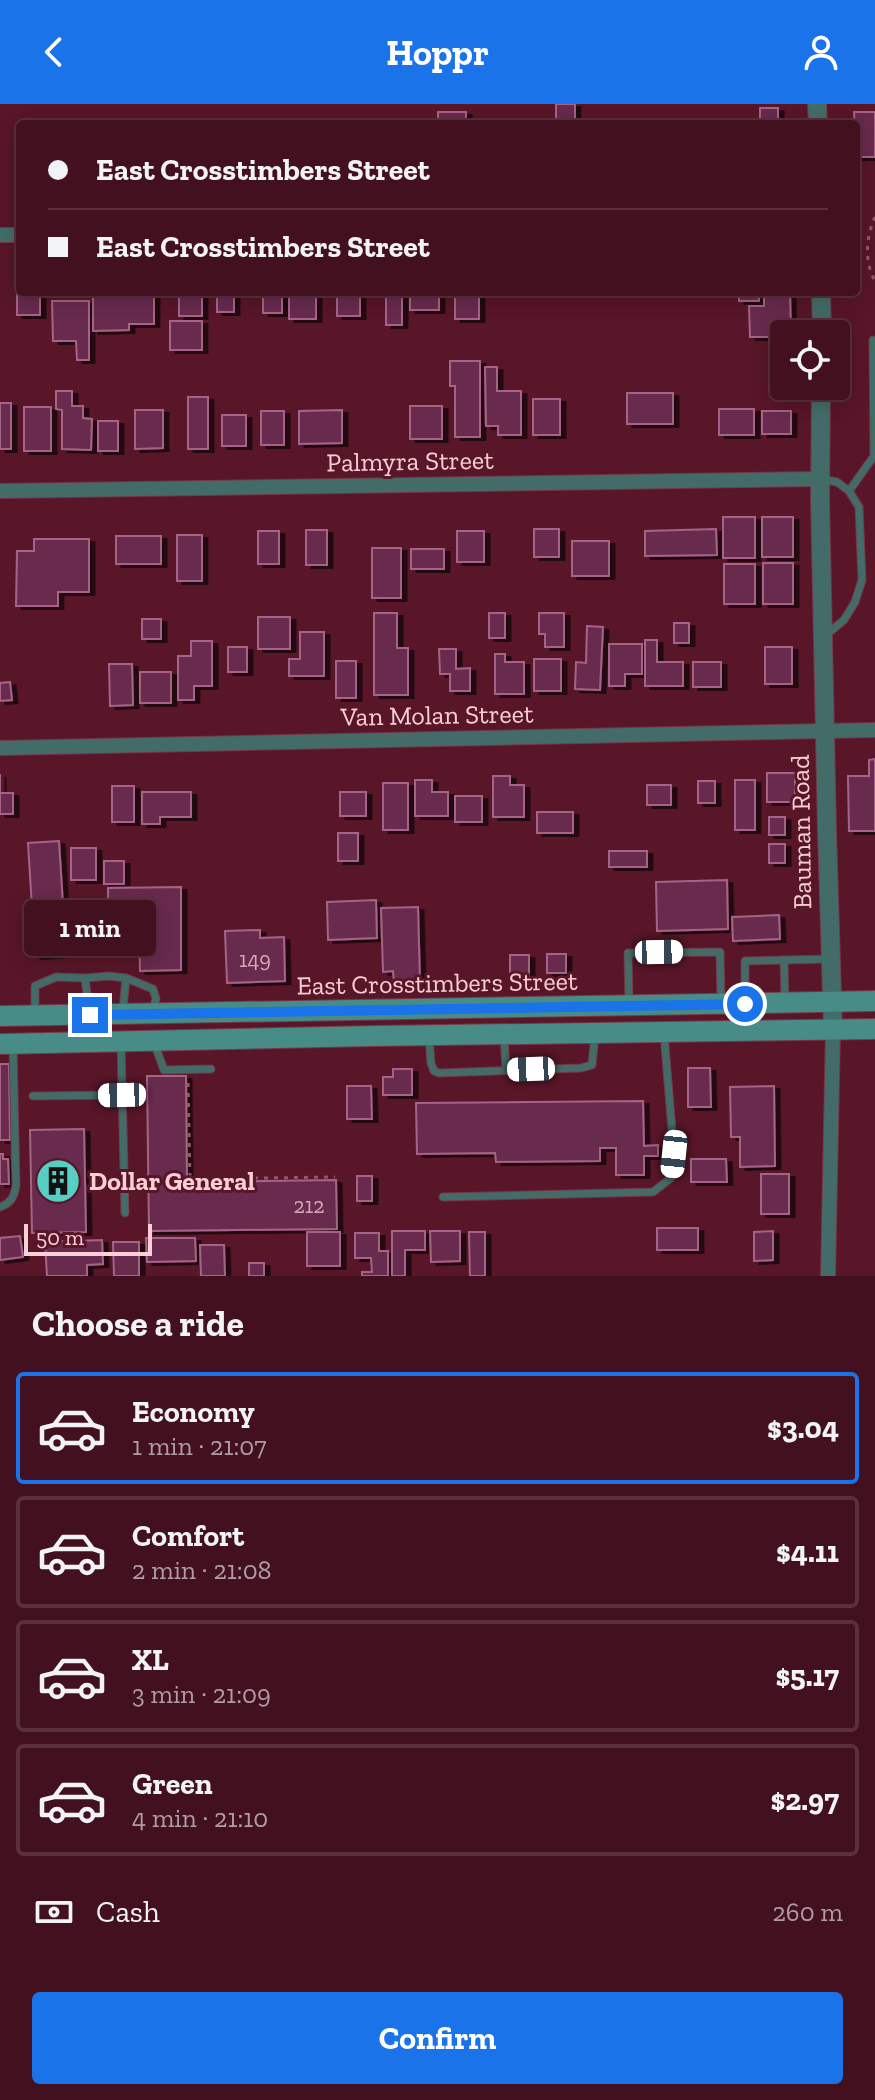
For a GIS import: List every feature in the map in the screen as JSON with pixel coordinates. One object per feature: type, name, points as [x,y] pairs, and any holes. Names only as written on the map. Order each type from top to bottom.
[{"type":"main road","name":"East Crosstimbers Street","points":[[0,1016],[875,1001]]},
{"type":"main road","points":[[594,1007],[595,1033]]},
{"type":"main road","points":[[374,1036],[376,1010]]},
{"type":"main road","points":[[152,1014],[154,1040]]},
{"type":"main road","name":"East Crosstimbers Street","points":[[7,1044],[875,1029]]},
{"type":"street","points":[[821,296],[822,320]]},
{"type":"street","name":"Bauman Road","points":[[821,400],[833,1029],[828,1276]]},
{"type":"street","name":"Palmyra Street","points":[[0,491],[820,479]]},
{"type":"street","name":"Van Molan Street","points":[[0,748],[875,730]]},
{"type":"lane","points":[[849,491],[874,456],[873,340]]},
{"type":"lane","points":[[820,479],[837,482],[849,491],[859,507],[862,580],[855,602],[844,620],[824,637]]},
{"type":"lane","points":[[629,1006],[628,953],[720,952],[721,1005]]},
{"type":"lane","points":[[745,1004],[745,961],[830,959]]},
{"type":"lane","points":[[784,960],[785,1003]]},
{"type":"lane","points":[[35,1016],[35,986],[56,977],[109,976],[126,978],[153,989],[156,999],[152,1014]]},
{"type":"lane","points":[[85,978],[90,1015]]},
{"type":"lane","points":[[123,1014],[126,978]]},
{"type":"lane","points":[[443,1197],[653,1192],[671,1178],[674,1154],[664,1032]]},
{"type":"lane","points":[[429,1035],[431,1063],[434,1071],[439,1073],[581,1068],[592,1065],[595,1033]]},
{"type":"lane","points":[[504,1034],[506,1070]]},
{"type":"lane","points":[[154,1040],[164,1070],[211,1069]]},
{"type":"lane","points":[[121,1041],[125,1213]]},
{"type":"lane","points":[[0,1207],[7,1205],[14,1197],[16,1186],[7,1044]]},
{"type":"lane","points":[[33,1096],[122,1095]]},
{"type":"path","points":[[875,217],[867,241],[875,281]]},
{"type":"path","points":[[188,1070],[190,1179],[335,1177]]},
{"type":"building","points":[[556,104],[575,104],[575,120],[556,120]]},
{"type":"building","points":[[760,108],[778,108],[778,120],[760,120]]},
{"type":"building","points":[[438,112],[466,112],[466,120],[438,120]]},
{"type":"building","points":[[854,112],[875,112],[875,157],[860,157],[860,120],[854,120]]},
{"type":"building","points":[[17,296],[40,296],[40,315],[17,315]]},
{"type":"building","points":[[93,296],[154,296],[154,324],[129,324],[129,330],[93,331]]},
{"type":"building","points":[[179,296],[202,296],[202,316],[179,316]]},
{"type":"building","points":[[217,296],[234,296],[234,312],[217,312]]},
{"type":"building","points":[[263,296],[282,296],[282,313],[263,313]]},
{"type":"building","points":[[289,296],[316,296],[316,319],[289,319]]},
{"type":"building","points":[[337,296],[360,296],[360,316],[337,316]]},
{"type":"building","points":[[386,296],[402,296],[402,325],[386,325]]},
{"type":"building","points":[[410,296],[439,296],[439,310],[410,310]]},
{"type":"building","points":[[455,296],[479,296],[479,319],[455,319]]},
{"type":"building","points":[[739,296],[759,296],[759,301],[739,301]]},
{"type":"building","points":[[764,296],[790,296],[791,320],[770,320],[770,337],[750,337],[749,306],[764,306]]},
{"type":"building","points":[[52,301],[89,301],[89,360],[77,360],[76,341],[53,341]]},
{"type":"building","points":[[170,321],[202,321],[202,350],[170,350]]},
{"type":"building","points":[[450,361],[480,361],[480,437],[455,437],[455,386],[450,386]]},
{"type":"building","points":[[485,367],[497,367],[497,391],[521,391],[521,435],[498,435],[498,426],[486,426]]},
{"type":"building","points":[[56,391],[72,391],[72,406],[83,406],[83,418],[92,419],[91,450],[62,449],[62,410],[56,409]]},
{"type":"building","points":[[627,393],[673,393],[673,424],[627,424]]},
{"type":"building","points":[[188,397],[208,397],[208,449],[188,449]]},
{"type":"building","points":[[533,399],[560,399],[560,435],[533,435]]},
{"type":"building","points":[[0,403],[11,403],[11,449],[0,449]]},
{"type":"building","points":[[410,406],[442,406],[442,439],[410,439]]},
{"type":"building","points":[[24,407],[51,407],[51,451],[24,451]]},
{"type":"building","points":[[719,409],[754,409],[754,435],[719,435]]},
{"type":"building","points":[[135,410],[163,410],[163,448],[135,449]]},
{"type":"building","points":[[342,410],[342,443],[299,444],[299,411]]},
{"type":"building","points":[[261,411],[284,411],[284,445],[261,445]]},
{"type":"building","points":[[762,411],[791,411],[791,434],[762,434]]},
{"type":"building","points":[[222,415],[246,415],[246,446],[222,446]]},
{"type":"building","points":[[98,421],[118,421],[118,451],[98,451]]},
{"type":"building","points":[[723,517],[755,517],[755,558],[723,558]]},
{"type":"building","points":[[762,517],[793,517],[793,557],[762,557]]},
{"type":"building","points":[[534,529],[559,529],[559,557],[534,557]]},
{"type":"building","points":[[716,529],[717,555],[645,556],[645,531]]},
{"type":"building","points":[[306,530],[327,530],[327,565],[306,565]]},
{"type":"building","points":[[258,531],[279,531],[279,564],[258,564]]},
{"type":"building","points":[[457,531],[484,531],[484,562],[457,562]]},
{"type":"building","points":[[177,535],[202,535],[202,581],[177,581]]},
{"type":"building","points":[[116,536],[161,536],[161,564],[116,564]]},
{"type":"building","points":[[34,539],[89,539],[89,592],[58,592],[58,606],[16,606],[17,551],[34,551]]},
{"type":"building","points":[[572,541],[609,541],[609,576],[572,576]]},
{"type":"building","points":[[372,548],[401,548],[401,598],[372,598]]},
{"type":"building","points":[[411,549],[444,549],[444,569],[411,569]]},
{"type":"building","points":[[763,563],[793,563],[793,604],[763,604]]},
{"type":"building","points":[[724,564],[755,564],[755,604],[724,604]]},
{"type":"building","points":[[374,613],[397,613],[397,648],[408,648],[408,695],[374,695]]},
{"type":"building","points":[[489,613],[505,613],[505,638],[489,638]]},
{"type":"building","points":[[539,613],[564,613],[564,647],[545,647],[545,634],[539,634]]},
{"type":"building","points":[[258,617],[290,617],[290,649],[258,649]]},
{"type":"building","points":[[142,619],[161,619],[161,639],[142,639]]},
{"type":"building","points":[[674,623],[689,623],[689,643],[674,643]]},
{"type":"building","points":[[587,626],[603,627],[600,690],[575,689],[576,662],[586,663]]},
{"type":"building","points":[[300,632],[324,632],[324,676],[289,676],[289,659],[300,659]]},
{"type":"building","points":[[645,640],[657,640],[657,662],[683,662],[683,686],[645,686]]},
{"type":"building","points":[[191,641],[212,641],[212,686],[194,686],[194,700],[178,700],[178,656],[191,656]]},
{"type":"building","points":[[609,644],[642,644],[642,674],[625,674],[625,686],[609,686]]},
{"type":"building","points":[[228,647],[247,647],[247,672],[228,672]]},
{"type":"building","points":[[765,647],[792,647],[792,684],[765,684]]},
{"type":"building","points":[[439,649],[456,649],[456,669],[470,668],[470,691],[450,691],[450,674],[440,674]]},
{"type":"building","points":[[495,654],[505,654],[505,662],[524,662],[524,694],[495,694]]},
{"type":"building","points":[[534,659],[561,659],[561,691],[534,691]]},
{"type":"building","points":[[336,661],[356,661],[356,698],[336,698]]},
{"type":"building","points":[[693,662],[721,662],[721,687],[693,687]]},
{"type":"building","points":[[109,664],[132,664],[133,705],[110,706]]},
{"type":"building","points":[[140,672],[171,672],[171,703],[140,703]]},
{"type":"building","points":[[10,682],[12,700],[0,701],[0,683]]},
{"type":"building","points":[[875,759],[875,831],[849,831],[848,776],[869,776],[869,760]]},
{"type":"building","points":[[767,773],[795,773],[795,802],[767,802]]},
{"type":"building","points":[[493,776],[510,776],[510,785],[524,785],[524,817],[493,817]]},
{"type":"building","points":[[415,780],[432,780],[432,792],[448,792],[448,816],[415,816]]},
{"type":"building","points":[[735,780],[755,780],[755,830],[735,830]]},
{"type":"building","points":[[698,781],[715,781],[715,803],[698,803]]},
{"type":"building","points":[[383,783],[408,783],[408,830],[383,830]]},
{"type":"building","points":[[647,785],[671,785],[671,805],[647,805]]},
{"type":"building","points":[[112,786],[134,786],[134,822],[112,822]]},
{"type":"building","points":[[142,792],[191,792],[191,817],[160,817],[160,824],[142,824]]},
{"type":"building","points":[[340,792],[366,792],[366,816],[340,816]]},
{"type":"building","points":[[0,793],[13,793],[13,814],[0,814]]},
{"type":"building","points":[[455,796],[482,796],[482,822],[455,822]]},
{"type":"building","points":[[537,812],[573,812],[573,833],[537,833]]},
{"type":"building","points":[[769,817],[785,817],[785,835],[769,835]]},
{"type":"building","points":[[338,833],[358,833],[358,861],[338,861]]},
{"type":"building","points":[[59,841],[66,954],[35,956],[28,843]]},
{"type":"building","points":[[769,844],[785,844],[785,863],[769,863]]},
{"type":"building","points":[[71,848],[96,848],[96,880],[71,880]]},
{"type":"building","points":[[609,851],[647,851],[647,867],[609,867]]},
{"type":"building","points":[[104,861],[124,861],[124,884],[104,884]]},
{"type":"building","points":[[727,880],[728,929],[657,931],[656,882]]},
{"type":"building","points":[[181,887],[181,970],[140,971],[139,925],[108,925],[108,888]]},
{"type":"building","points":[[376,900],[377,938],[328,940],[327,902]]},
{"type":"building","points":[[418,907],[420,982],[394,982],[393,971],[383,972],[381,908]]},
{"type":"building","points":[[779,915],[780,939],[733,941],[732,917]]},
{"type":"building","points":[[260,930],[260,938],[284,937],[285,981],[227,983],[225,931]]},
{"type":"building","points":[[547,954],[566,954],[566,973],[547,973]]},
{"type":"building","points":[[510,955],[529,955],[529,978],[510,978]]},
{"type":"building","points":[[0,1064],[9,1064],[10,1140],[0,1140]]},
{"type":"building","points":[[688,1068],[710,1068],[711,1107],[688,1107]]},
{"type":"building","points":[[393,1069],[412,1069],[412,1095],[383,1095],[383,1077],[393,1077]]},
{"type":"building","points":[[147,1076],[186,1076],[187,1182],[336,1180],[337,1229],[149,1231]]},
{"type":"building","points":[[347,1086],[371,1086],[372,1119],[347,1119]]},
{"type":"building","points":[[774,1086],[775,1166],[740,1167],[740,1137],[731,1137],[730,1087]]},
{"type":"building","points":[[643,1101],[644,1146],[658,1145],[658,1156],[644,1156],[644,1175],[616,1175],[616,1148],[600,1148],[600,1161],[496,1162],[495,1153],[417,1154],[416,1103]]},
{"type":"building","name":"Dollar General","points":[[84,1129],[86,1232],[32,1233],[30,1130]]},
{"type":"building","points":[[0,1154],[3,1154],[3,1159],[8,1159],[9,1184],[0,1184]]},
{"type":"building","points":[[691,1159],[726,1159],[727,1182],[691,1182]]},
{"type":"building","points":[[761,1174],[789,1174],[789,1214],[761,1214]]},
{"type":"building","points":[[357,1176],[372,1176],[372,1201],[357,1201]]},
{"type":"building","points":[[657,1228],[698,1228],[698,1250],[657,1250]]},
{"type":"building","points":[[392,1231],[425,1231],[425,1250],[405,1250],[405,1276],[392,1276]]},
{"type":"building","points":[[430,1231],[460,1231],[460,1261],[431,1262]]},
{"type":"building","points":[[773,1231],[773,1260],[754,1261],[754,1232]]},
{"type":"building","points":[[307,1232],[340,1232],[340,1266],[307,1266]]},
{"type":"building","points":[[469,1232],[485,1232],[485,1276],[470,1276]]},
{"type":"building","points":[[355,1233],[379,1233],[379,1251],[388,1251],[388,1276],[362,1276],[362,1272],[372,1272],[371,1258],[355,1258]]},
{"type":"building","points":[[20,1236],[23,1257],[0,1260],[0,1238]]},
{"type":"building","points":[[146,1238],[195,1238],[196,1261],[147,1262]]},
{"type":"building","points":[[102,1240],[103,1264],[87,1265],[87,1276],[47,1276],[45,1242]]},
{"type":"building","points":[[113,1242],[139,1242],[139,1276],[114,1276]]},
{"type":"building","points":[[200,1245],[224,1245],[225,1276],[201,1276]]},
{"type":"building","points":[[249,1263],[264,1263],[264,1276],[249,1276]]},
{"type":"place","name":"Dollar General","points":[[58,1181]]},
{"type":"route","points":[[90,1015],[745,1004]]}]
